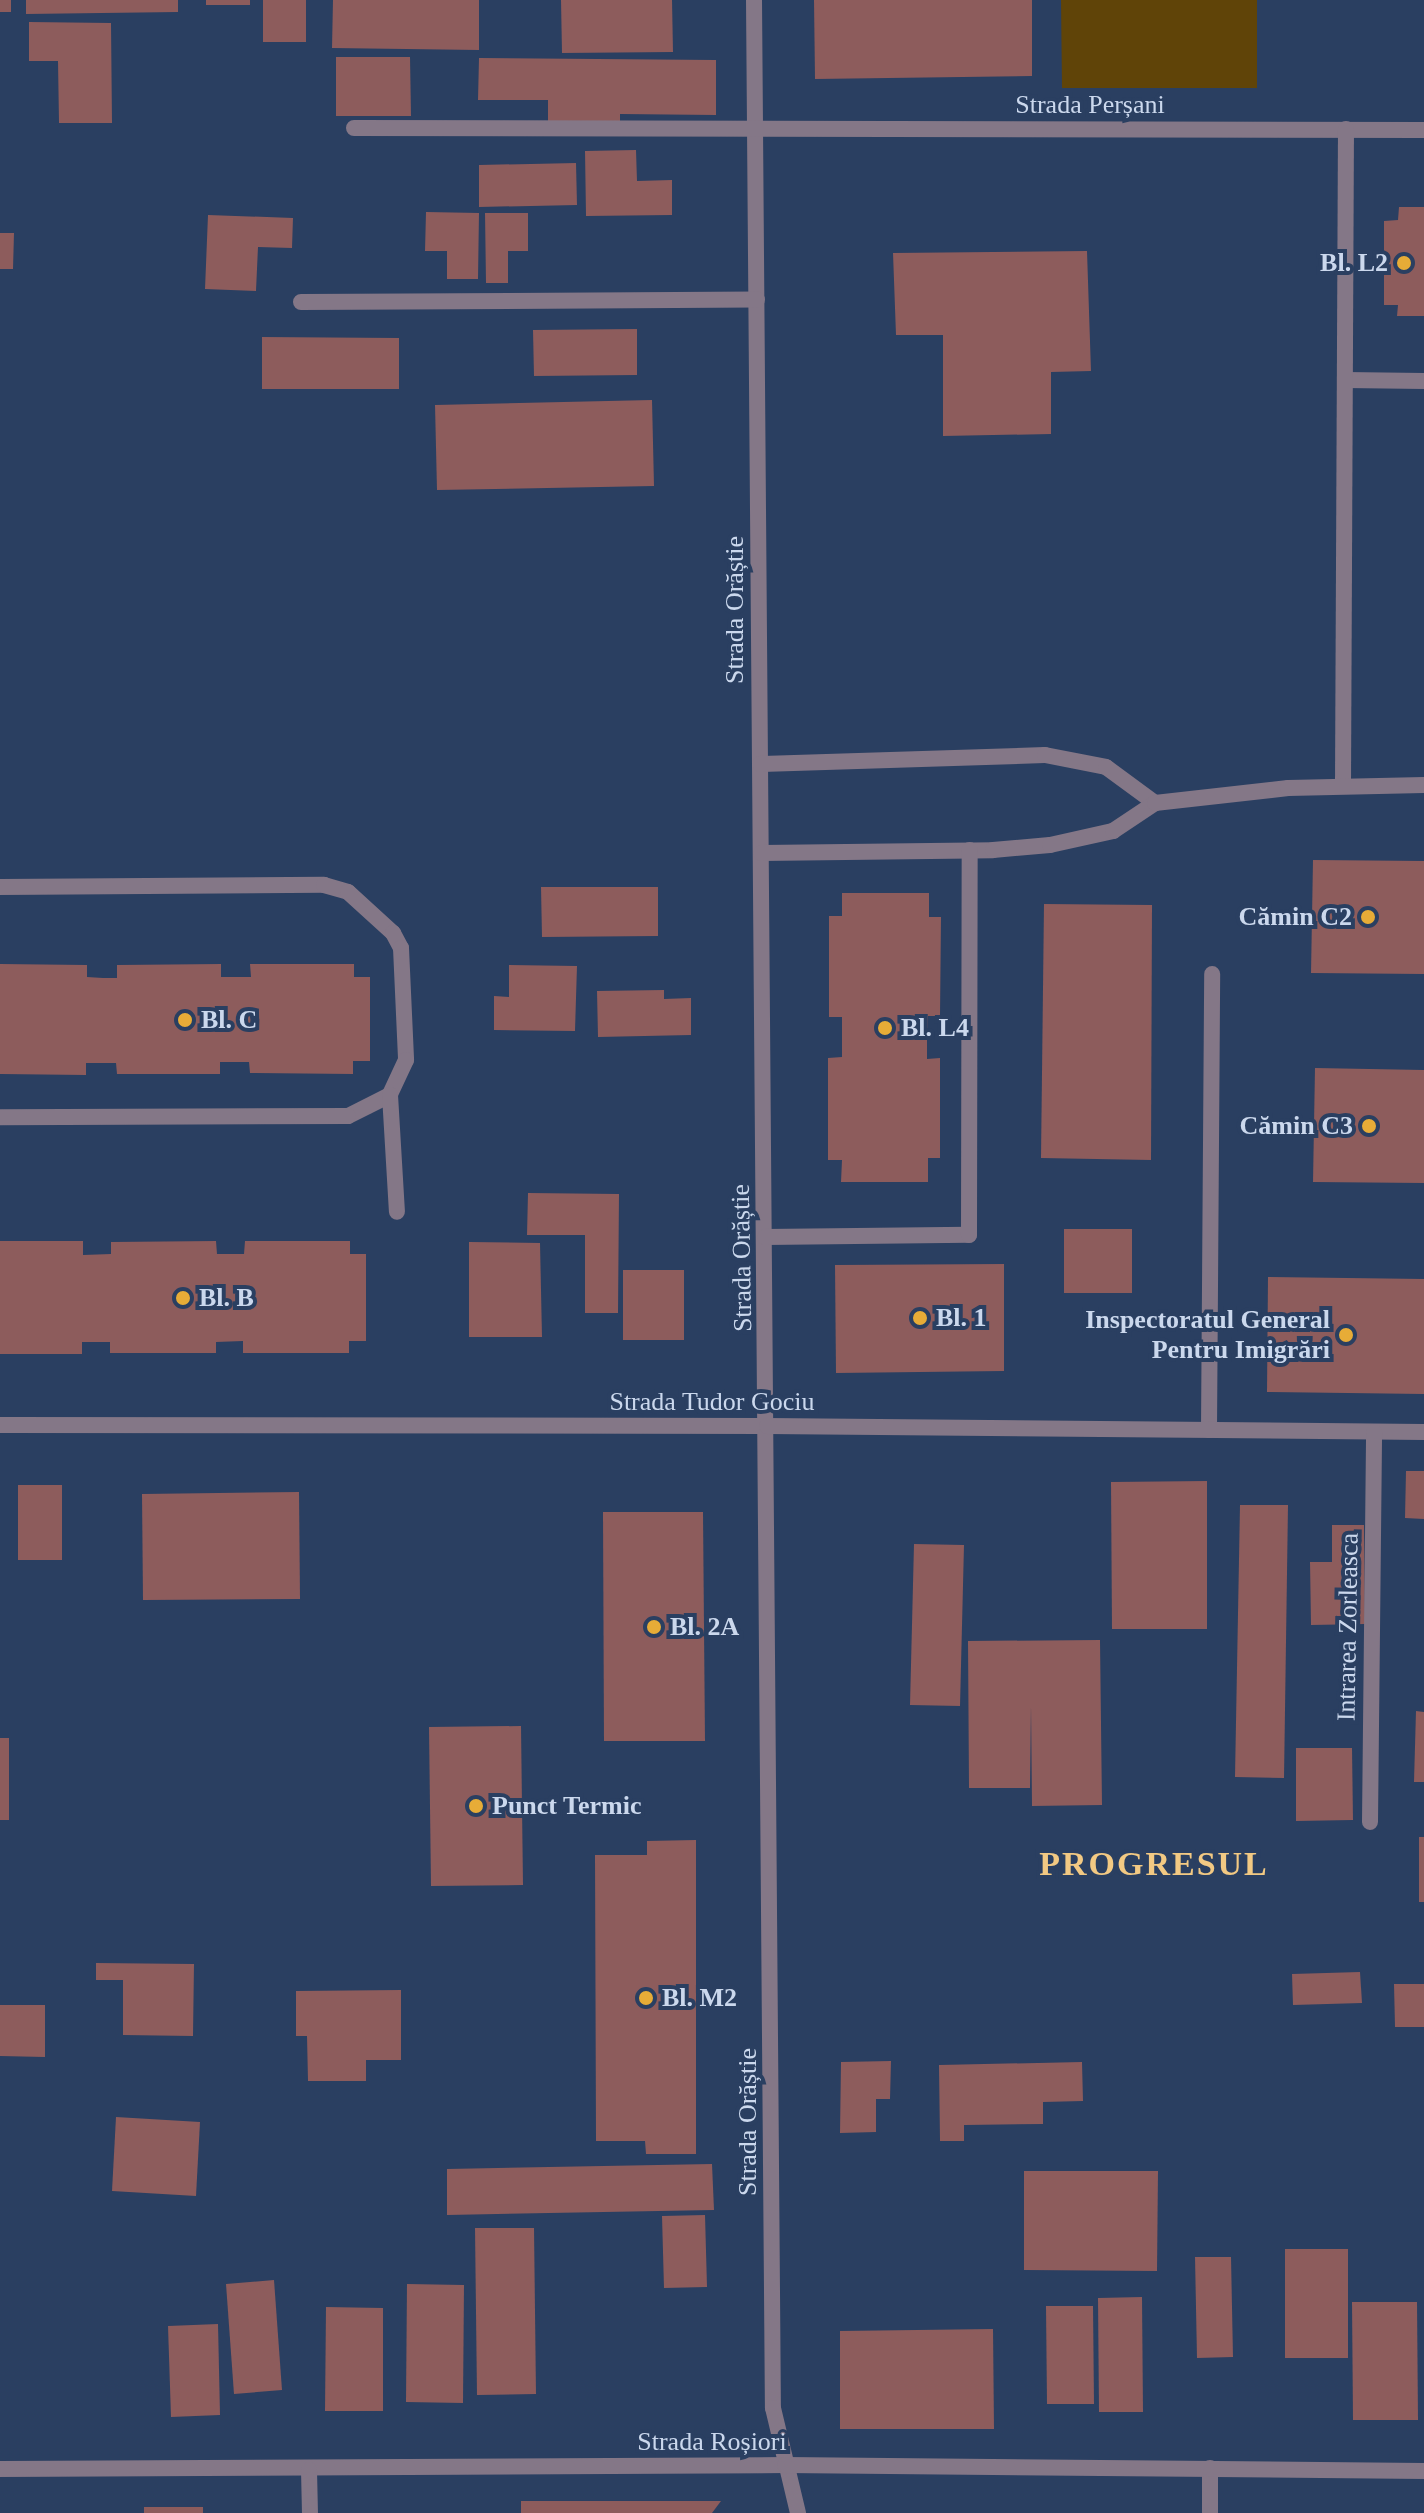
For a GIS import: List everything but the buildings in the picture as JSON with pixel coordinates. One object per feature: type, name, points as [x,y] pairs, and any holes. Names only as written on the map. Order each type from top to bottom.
[{"type":"street","name":"Strada Orăștie","points":[[754,0],[773,2408],[798,2513]]},
{"type":"street","name":"Strada Perșani","points":[[354,128],[1424,130]]},
{"type":"street","points":[[1343,785],[1346,129]]},
{"type":"street","points":[[301,302],[757,300]]},
{"type":"street","points":[[1345,380],[1424,381]]},
{"type":"street","points":[[760,764],[1045,755],[1106,767],[1155,803]]},
{"type":"street","points":[[761,853],[970,850],[1050,845],[1113,831],[1155,803],[1343,785],[1424,785]]},
{"type":"street","points":[[765,1237],[969,1235],[970,850]]},
{"type":"street","points":[[0,887],[324,885],[348,892],[393,933],[401,948],[406,1060],[390,1095],[397,1212]]},
{"type":"street","points":[[1209,1430],[1212,974]]},
{"type":"street","points":[[0,1117],[348,1116],[390,1095]]},
{"type":"street","name":"Strada Tudor Gociu","points":[[0,1425],[767,1426],[1424,1432]]},
{"type":"street","name":"Intrarea Zorleasca","points":[[1370,1822],[1374,1432]]},
{"type":"street","name":"Strada Roșiori","points":[[0,2469],[309,2470],[785,2465],[1424,2471]]},
{"type":"street","points":[[1210,2468],[1210,2513]]},
{"type":"street","points":[[309,2470],[310,2513]]},
{"type":"shaded area","points":[[1061,0],[1257,0],[1257,88],[1062,88]]},
{"type":"place","name":"Bl. L2","points":[[1404,263]]},
{"type":"place","name":"Cămin C2","points":[[1368,917]]},
{"type":"place","name":"Bl. C","points":[[185,1020]]},
{"type":"place","name":"Bl. L4","points":[[885,1028]]},
{"type":"place","name":"Cămin C3","points":[[1369,1126]]},
{"type":"place","name":"Bl. B","points":[[183,1298]]},
{"type":"place","name":"Bl. 1","points":[[920,1318]]},
{"type":"place","name":"Inspectoratul General Pentru Imigrări","points":[[1346,1335]]},
{"type":"place","name":"Bl. 2A","points":[[654,1627]]},
{"type":"place","name":"Punct Termic","points":[[476,1806]]},
{"type":"place","name":"Bl. M2","points":[[646,1998]]},
{"type":"district","name":"PROGRESUL","points":[[1154,1864]]}]
